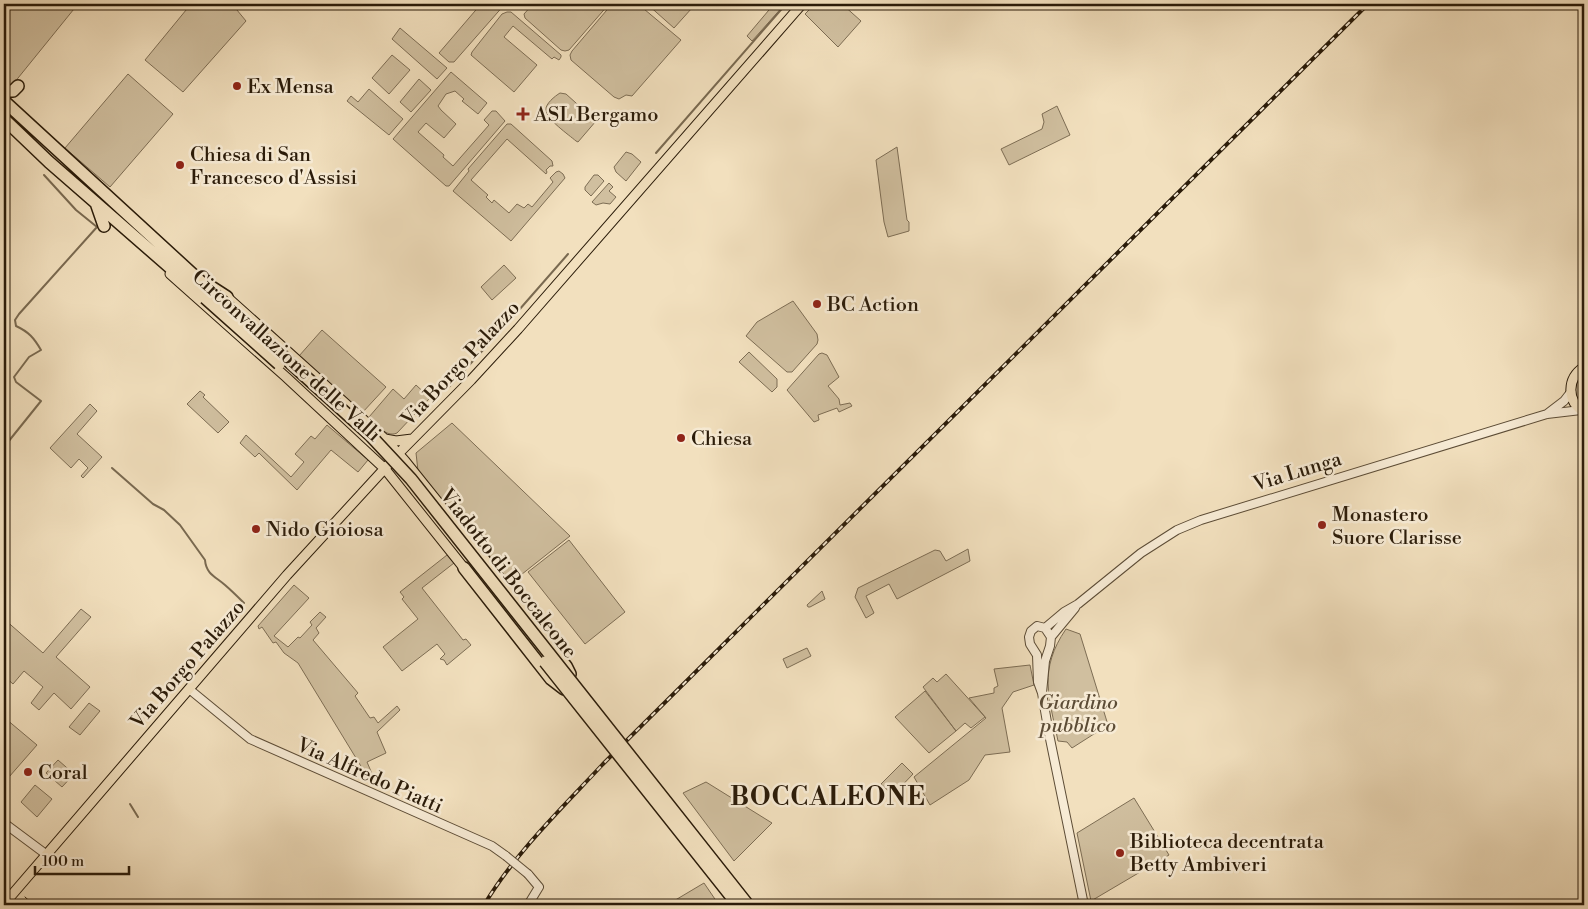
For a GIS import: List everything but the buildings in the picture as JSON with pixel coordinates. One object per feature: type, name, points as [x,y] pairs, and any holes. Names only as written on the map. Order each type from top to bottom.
[{"type":"highway","points":[[4,91],[13,91],[18,86]]},
{"type":"highway","name":"Circonvallazione delle Valli","points":[[4,101],[198,278],[208,295]]},
{"type":"highway","name":"Circonvallazione delle Valli","points":[[4,119],[96,203],[208,295]]},
{"type":"highway","points":[[96,203],[104,226]]},
{"type":"highway","points":[[122,225],[140,248],[165,270]]},
{"type":"highway","points":[[198,278],[227,297]]},
{"type":"highway","name":"Viadotto di Boccaleone","points":[[208,295],[365,442],[406,483],[748,905]]},
{"type":"highway","points":[[482,558],[566,666],[571,688]]},
{"type":"highway","points":[[464,568],[551,679],[571,688]]},
{"type":"highway","name":"Viadotto di Boccaleone","points":[[571,688],[738,905]]},
{"type":"main road","name":"Via Borgo Palazzo","points":[[4,904],[287,575],[412,439],[471,380],[518,328],[802,4]]},
{"type":"main road","name":"Circonvallazione delle Valli","points":[[165,270],[386,468]]},
{"type":"main road","name":"Circonvallazione delle Valli","points":[[227,297],[385,439],[482,558]]},
{"type":"main road","name":"Via Lunga","points":[[1582,411],[1574,402],[1571,392],[1573,379],[1584,367]]},
{"type":"main road","points":[[385,439],[396,441],[412,439]]},
{"type":"main road","points":[[463,533],[451,531],[400,469],[393,466],[386,468],[464,568]]},
{"type":"street","name":"Via Lunga","points":[[1547,414],[1564,401],[1571,392]]},
{"type":"street","name":"Via Lunga","points":[[1045,628],[1141,553],[1177,530],[1201,520],[1547,414],[1582,411]]},
{"type":"street","name":"Via Lunga","points":[[1051,637],[1078,604]]},
{"type":"street","points":[[1042,693],[1044,661],[1050,646],[1051,637],[1045,628],[1037,626],[1030,631],[1030,644],[1036,653],[1038,682],[1042,693],[1048,734],[1084,905]]},
{"type":"street","points":[[1036,653],[1047,651]]},
{"type":"street","name":"Via Alfredo Piatti","points":[[189,689],[250,740],[492,846],[528,874],[539,887],[528,905]]},
{"type":"street","points":[[4,823],[47,855]]},
{"type":"green space","points":[[4,4],[78,4],[11,86],[4,86]]},
{"type":"green space","points":[[191,4],[232,4],[246,21],[183,92],[145,60]]},
{"type":"green space","points":[[481,4],[505,4],[454,62],[449,62],[439,53]]},
{"type":"green space","points":[[533,4],[609,4],[569,50],[565,51],[561,50],[525,18],[524,14]]},
{"type":"green space","points":[[612,4],[638,4],[681,40],[632,96],[626,95],[619,99],[614,97],[571,60],[570,55]]},
{"type":"green space","points":[[647,4],[687,4],[692,8],[674,28]]},
{"type":"green space","points":[[774,4],[785,4],[752,41],[747,36]]},
{"type":"green space","points":[[815,4],[842,4],[861,21],[838,47],[805,14]]},
{"type":"green space","points":[[511,12],[561,55],[559,60],[554,57],[552,59],[513,26],[504,37],[537,65],[514,92],[471,55],[502,14]]},
{"type":"green space","points":[[400,28],[447,68],[437,79],[392,39]]},
{"type":"green space","points":[[392,55],[410,70],[389,94],[372,78]]},
{"type":"green space","points":[[451,72],[487,103],[478,114],[462,101],[464,99],[455,91],[446,94],[438,106],[456,124],[444,138],[426,123],[418,132],[444,155],[443,157],[453,166],[489,125],[484,120],[492,111],[496,111],[505,121],[449,186],[446,186],[393,139]]},
{"type":"green space","points":[[128,74],[173,114],[110,187],[65,148]]},
{"type":"green space","points":[[419,79],[431,90],[411,112],[400,102]]},
{"type":"green space","points":[[369,89],[403,119],[389,135],[347,101],[351,96],[358,102]]},
{"type":"green space","points":[[560,93],[566,94],[596,121],[578,142],[558,127],[547,114],[547,105]]},
{"type":"green space","points":[[1057,106],[1070,135],[1009,165],[1001,149],[1042,129],[1044,122],[1042,114]]},
{"type":"green space","points":[[507,124],[511,124],[552,161],[553,166],[546,170],[546,174],[507,139],[471,180],[488,195],[486,197],[492,203],[494,200],[509,213],[517,204],[524,208],[528,204],[532,207],[553,182],[550,178],[556,172],[559,171],[565,178],[511,241],[453,191],[469,171],[468,169]]},
{"type":"green space","points":[[897,147],[909,231],[888,237],[884,222],[876,160]]},
{"type":"green space","points":[[626,152],[632,154],[641,162],[626,181],[616,172],[614,167]]},
{"type":"green space","points":[[594,175],[598,175],[604,181],[591,196],[585,190],[585,187]]},
{"type":"green space","points":[[609,183],[613,187],[609,191],[616,197],[610,204],[596,205],[592,202]]},
{"type":"green space","points":[[504,265],[516,278],[492,300],[481,287]]},
{"type":"green space","points":[[793,301],[817,334],[818,340],[817,344],[792,372],[787,372],[746,336],[757,322]]},
{"type":"green space","points":[[322,330],[386,387],[362,413],[299,356]]},
{"type":"green space","points":[[749,352],[777,379],[777,387],[772,392],[739,362]]},
{"type":"green space","points":[[822,353],[827,355],[839,377],[828,386],[839,399],[840,405],[850,403],[852,406],[839,412],[837,408],[818,415],[819,420],[814,422],[787,390]]},
{"type":"green space","points":[[1584,372],[1584,407],[1577,398],[1575,389]]},
{"type":"green space","points":[[416,385],[430,398],[397,433],[389,434],[385,432],[369,417],[393,389],[404,399]]},
{"type":"green space","points":[[200,391],[205,395],[203,397],[229,422],[218,433],[187,404]]},
{"type":"green space","points":[[90,404],[97,411],[77,434],[102,457],[83,478],[81,476],[88,468],[79,459],[71,468],[50,448]]},
{"type":"green space","points":[[452,423],[570,536],[507,586],[418,471],[416,453]]},
{"type":"green space","points":[[327,425],[368,460],[358,472],[331,450],[297,490],[259,453],[255,457],[240,443],[246,435],[291,477],[304,462],[295,454],[311,436],[315,439]]},
{"type":"green space","points":[[569,540],[625,612],[585,644],[528,572]]},
{"type":"green space","points":[[968,549],[970,561],[897,599],[889,584],[866,596],[874,613],[866,618],[855,597],[858,588],[935,550],[940,551],[946,561]]},
{"type":"green space","points":[[447,555],[454,563],[422,588],[463,640],[466,639],[471,645],[447,665],[444,660],[440,659],[445,654],[437,644],[402,671],[383,647],[418,619],[402,599],[404,597],[400,592]]},
{"type":"green space","points":[[294,585],[309,598],[274,636],[288,647],[312,625],[310,622],[320,612],[326,617],[316,628],[319,633],[313,640],[358,693],[355,696],[370,718],[374,717],[378,723],[397,706],[400,710],[377,732],[386,753],[367,762],[373,776],[370,781],[298,663],[284,653],[276,642],[273,643],[262,627],[259,629],[258,626]]},
{"type":"green space","points":[[822,591],[825,599],[808,607],[807,605]]},
{"type":"green space","points":[[81,609],[91,617],[56,657],[90,687],[71,709],[54,693],[39,710],[31,703],[43,687],[24,671],[13,684],[4,676],[4,619],[43,653]]},
{"type":"green space","name":"Giardino pubblico","points":[[1066,629],[1080,634],[1108,725],[1072,748],[1067,742],[1058,741],[1048,684],[1052,658],[1057,644]]},
{"type":"green space","points":[[807,648],[811,656],[787,668],[783,659]]},
{"type":"green space","points":[[1030,665],[1034,685],[1013,692],[1002,708],[1010,752],[985,755],[969,780],[930,805],[914,777],[986,718],[969,698],[994,693],[994,688],[998,686],[994,669]]},
{"type":"green space","points":[[946,674],[985,717],[971,728],[965,723],[956,731],[923,687],[933,678],[937,682]]},
{"type":"green space","points":[[925,691],[956,731],[929,753],[895,717]]},
{"type":"green space","points":[[89,703],[100,711],[80,735],[69,727]]},
{"type":"green space","points":[[6,719],[37,745],[9,777],[4,772],[4,721]]},
{"type":"green space","points":[[58,760],[74,774],[62,787],[46,773]]},
{"type":"green space","points":[[902,763],[913,774],[893,795],[881,784]]},
{"type":"green space","points":[[706,782],[772,823],[734,861],[683,793]]},
{"type":"green space","points":[[35,785],[52,799],[37,817],[21,802]]},
{"type":"green space","points":[[1134,798],[1169,855],[1091,901],[1077,833]]},
{"type":"green space","points":[[704,883],[719,905],[667,905]]},
{"type":"waterway","points":[[656,153],[786,4]]},
{"type":"waterway","points":[[4,447],[41,401],[16,382],[14,377],[29,357],[41,350],[31,336],[16,326],[15,320],[97,227],[76,210],[44,175]]},
{"type":"waterway","points":[[512,318],[568,254]]},
{"type":"waterway","points":[[448,388],[507,324]]},
{"type":"waterway","points":[[112,468],[180,525],[205,560],[209,572],[244,603]]},
{"type":"waterway","points":[[130,804],[138,817]]},
{"type":"tram line","points":[[25,897],[34,905]]},
{"type":"railway","points":[[484,905],[525,849],[555,814],[603,764],[1368,4]]},
{"type":"place","name":"Ex Mensa","points":[[237,86]]},
{"type":"place","name":"ASL Bergamo","points":[[523,114]]},
{"type":"place","name":"Chiesa di San Francesco d'Assisi","points":[[180,165]]},
{"type":"place","name":"BC Action","points":[[817,304]]},
{"type":"place","name":"Chiesa","points":[[681,438]]},
{"type":"place","name":"Monastero Suore Clarisse","points":[[1322,525]]},
{"type":"place","name":"Nido Gioiosa","points":[[256,529]]},
{"type":"place","name":"Coral","points":[[28,772]]},
{"type":"place","name":"Biblioteca decentrata Betty Ambiveri","points":[[1120,853]]},
{"type":"district","name":"BOCCALEONE","points":[[828,796]]}]
